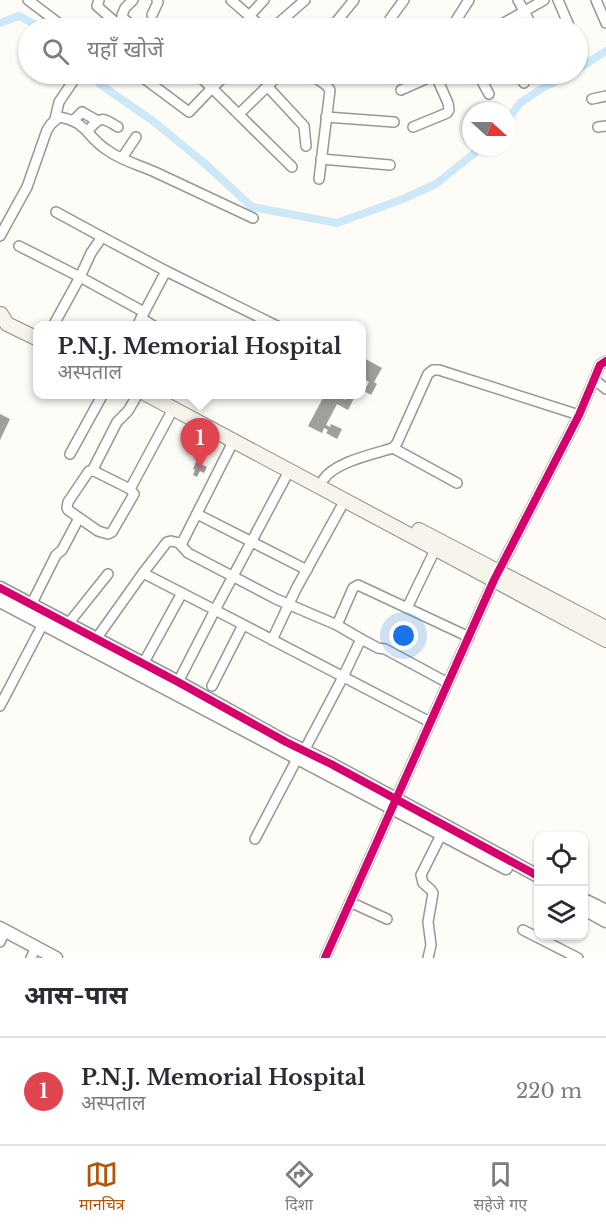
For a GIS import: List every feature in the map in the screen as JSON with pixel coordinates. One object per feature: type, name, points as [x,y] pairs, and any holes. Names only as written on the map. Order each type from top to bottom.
[{"type":"main road","points":[[1,314],[12,315],[33,326]]},
{"type":"main road","points":[[1,314],[8,324],[33,336]]},
{"type":"main road","points":[[155,399],[233,441],[323,480],[497,576],[606,640]]},
{"type":"main road","points":[[172,399],[276,459],[289,471],[435,550],[497,576],[606,628]]},
{"type":"street","points":[[28,0],[52,18]]},
{"type":"street","points":[[99,0],[97,6],[111,18]]},
{"type":"street","points":[[124,18],[122,15],[125,8],[133,0]]},
{"type":"street","points":[[152,15],[157,6],[157,0]]},
{"type":"street","points":[[231,0],[251,18]]},
{"type":"street","points":[[249,16],[264,0]]},
{"type":"street","points":[[284,18],[305,0]]},
{"type":"street","points":[[339,18],[354,0]]},
{"type":"street","points":[[391,18],[404,0]]},
{"type":"street","points":[[457,18],[469,0]]},
{"type":"street","points":[[518,0],[528,18]]},
{"type":"street","points":[[512,18],[544,0]]},
{"type":"street","points":[[558,0],[566,18]]},
{"type":"street","points":[[596,0],[606,23]]},
{"type":"street","points":[[0,236],[27,187],[47,130],[55,119],[59,102],[71,84]]},
{"type":"street","points":[[151,84],[189,112],[216,84]]},
{"type":"street","points":[[208,84],[291,167]]},
{"type":"street","points":[[319,179],[330,90],[325,84]]},
{"type":"street","points":[[400,90],[414,84]]},
{"type":"street","points":[[413,127],[447,113],[449,110],[440,84]]},
{"type":"street","points":[[484,84],[489,94]]},
{"type":"street","points":[[239,114],[267,86],[300,121],[305,131],[306,146]]},
{"type":"street","points":[[592,99],[606,96]]},
{"type":"street","points":[[74,120],[82,112],[96,120],[105,120],[117,127]]},
{"type":"street","points":[[55,119],[59,117],[74,120],[107,151],[252,218]]},
{"type":"street","points":[[326,117],[394,122]]},
{"type":"street","points":[[88,131],[96,120]]},
{"type":"street","points":[[122,158],[136,137]]},
{"type":"street","points":[[321,159],[390,165]]},
{"type":"street","points":[[56,212],[165,271],[267,321]]},
{"type":"street","points":[[55,321],[102,237]]},
{"type":"street","points":[[19,246],[80,277],[141,319],[165,271]]},
{"type":"street","points":[[325,958],[497,576],[579,415],[600,365],[606,361]]},
{"type":"street","points":[[323,480],[326,474],[336,467],[393,448],[428,374],[433,370],[579,415]]},
{"type":"street","points":[[595,380],[606,389]]},
{"type":"street","points":[[70,454],[100,399]]},
{"type":"street","points":[[92,471],[133,492],[110,534],[99,531],[79,518],[68,510],[67,505],[89,471],[92,471],[117,422],[128,411],[135,399]]},
{"type":"street","points":[[130,489],[173,409]]},
{"type":"street","points":[[179,543],[183,541],[233,441]]},
{"type":"street","points":[[393,448],[457,483]]},
{"type":"street","points":[[178,682],[289,471]]},
{"type":"street","points":[[272,640],[288,604],[345,500]]},
{"type":"street","points":[[197,514],[307,570]]},
{"type":"street","points":[[31,605],[56,555],[62,550],[79,518]]},
{"type":"street","points":[[96,639],[143,573],[167,542],[171,541],[179,543],[189,554],[288,604],[337,625],[448,683]]},
{"type":"street","points":[[407,608],[435,550]]},
{"type":"street","points":[[143,573],[430,722]]},
{"type":"street","points":[[68,624],[108,574]]},
{"type":"street","points":[[337,625],[353,588],[358,585],[469,637]]},
{"type":"street","points":[[0,588],[31,605],[46,618],[301,754],[331,764],[394,803],[534,883]]},
{"type":"street","points":[[143,664],[182,593]]},
{"type":"street","points":[[0,601],[68,624],[178,682],[301,754]]},
{"type":"street","points":[[0,706],[46,618]]},
{"type":"street","points":[[212,686],[243,625]]},
{"type":"street","points":[[255,839],[344,677],[361,639]]},
{"type":"street","points":[[443,830],[534,874]]},
{"type":"street","points":[[431,957],[428,922],[433,893],[421,879],[443,830]]},
{"type":"street","points":[[350,902],[387,919]]},
{"type":"street","points":[[588,902],[606,911]]},
{"type":"street","points":[[588,911],[606,921]]},
{"type":"street","points":[[523,930],[578,958]]},
{"type":"street","points":[[2,933],[33,953],[56,958]]},
{"type":"building","points":[[366,359],[382,368],[374,382],[377,384],[371,395],[366,392],[369,382],[366,380]]},
{"type":"building","points":[[322,399],[354,399],[348,410],[337,404],[326,425],[330,427],[331,424],[342,429],[337,439],[326,433],[328,430],[324,428],[322,433],[308,426]]},
{"type":"building","points":[[0,414],[10,419],[0,440]]},
{"type":"building","points":[[196,462],[207,467],[204,473],[200,471],[197,477],[193,475]]},
{"type":"waterway","points":[[0,23],[19,16],[23,18]]},
{"type":"waterway","points":[[588,63],[606,51]]},
{"type":"waterway","points":[[100,84],[153,121],[203,162],[252,207],[337,223],[403,199],[436,184],[471,156]]},
{"type":"waterway","points":[[516,109],[520,103],[550,84]]},
{"type":"cycle path","points":[[325,958],[494,580],[579,415],[600,365],[606,361]]},
{"type":"cycle path","points":[[0,588],[534,874]]},
{"type":"place","name":"P.N.J. Memorial Hospital","points":[[200,468]]}]
